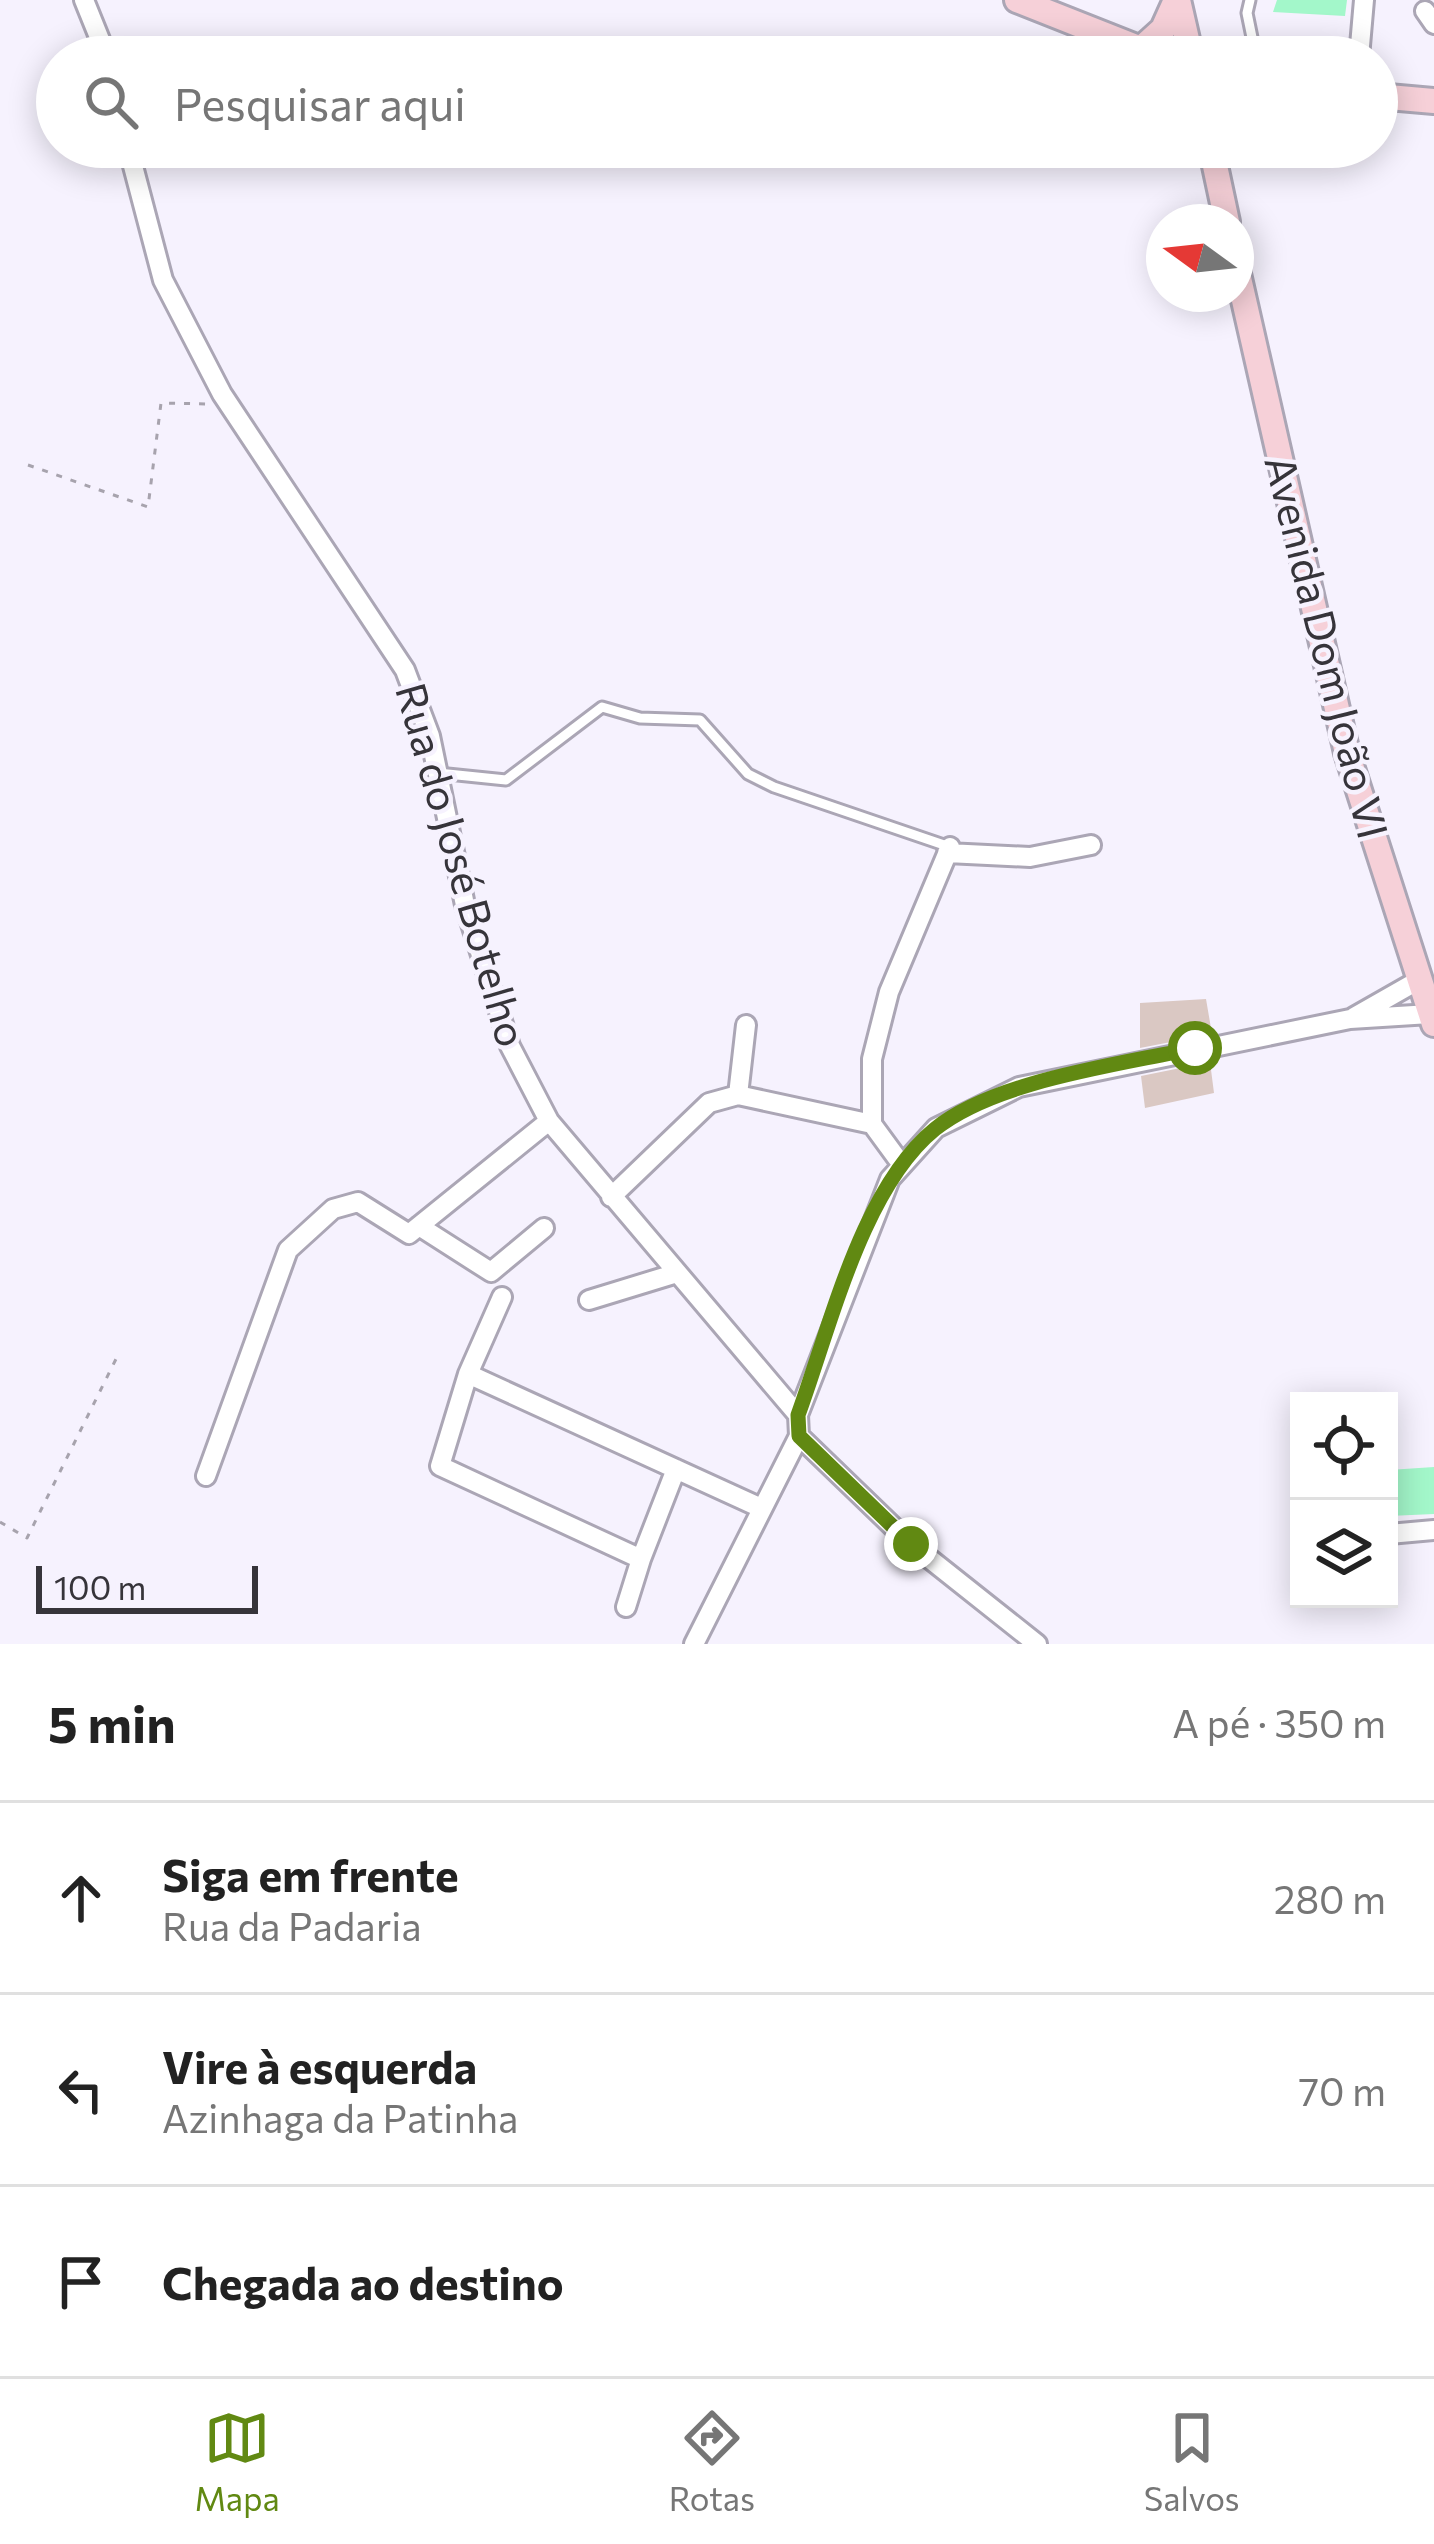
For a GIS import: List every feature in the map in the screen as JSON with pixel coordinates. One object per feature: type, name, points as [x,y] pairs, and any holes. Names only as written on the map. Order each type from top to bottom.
[{"type":"main road","points":[[1017,0],[1118,36]]},
{"type":"main road","points":[[1160,36],[1177,0]]},
{"type":"main road","points":[[1177,0],[1186,36]]},
{"type":"main road","points":[[1398,98],[1434,101]]},
{"type":"main road","points":[[1215,168],[1223,204]]},
{"type":"main road","name":"Avenida Dom João VI","points":[[1247,312],[1347,753],[1432,1019]]},
{"type":"street","points":[[84,0],[99,36]]},
{"type":"street","points":[[1361,36],[1364,0]]},
{"type":"street","name":"Rua do José Botelho","points":[[134,168],[163,280],[229,404],[405,670],[437,772],[465,905],[484,966],[510,1046],[549,1121],[798,1415]]},
{"type":"street","points":[[902,1165],[872,1124],[872,1059],[889,992],[948,850],[1030,857],[1091,845]]},
{"type":"street","points":[[1350,1019],[1419,980]]},
{"type":"street","points":[[694,1644],[759,1507],[799,1436],[798,1415],[890,1179],[936,1128],[1019,1087],[1350,1019],[1432,1019]]},
{"type":"street","points":[[738,1095],[746,1025]]},
{"type":"street","points":[[611,1197],[710,1103],[738,1095],[872,1124]]},
{"type":"street","points":[[414,1230],[549,1121]]},
{"type":"street","points":[[206,1476],[287,1250],[333,1209],[358,1202],[491,1272],[544,1228]]},
{"type":"street","points":[[589,1300],[674,1274]]},
{"type":"street","points":[[502,1297],[468,1374],[440,1466],[641,1559]]},
{"type":"street","points":[[468,1374],[759,1507]]},
{"type":"street","points":[[799,1436],[911,1544],[1036,1644]]},
{"type":"street","points":[[626,1607],[676,1469]]},
{"type":"street","points":[[1398,1533],[1434,1530]]},
{"type":"lane","points":[[1250,0],[1247,13],[1252,36]]},
{"type":"lane","points":[[437,772],[506,780],[602,707],[640,718],[669,715],[700,720],[732,760],[774,787],[948,850]]},
{"type":"path","points":[[28,465],[148,506],[160,403],[229,404]]},
{"type":"path","points":[[0,1522],[27,1538],[117,1357]]},
{"type":"green space","points":[[1277,0],[1347,0],[1345,16],[1273,12]]},
{"type":"green space","points":[[1434,1467],[1434,1514],[1398,1516],[1398,1469]]},
{"type":"building","points":[[1206,999],[1212,1034],[1140,1048],[1140,1003]]},
{"type":"building","points":[[1210,1062],[1214,1093],[1145,1108],[1141,1076]]},
{"type":"route","points":[[911,1544],[799,1436],[798,1415],[890,1179],[936,1128],[1019,1087],[1195,1048]]}]
